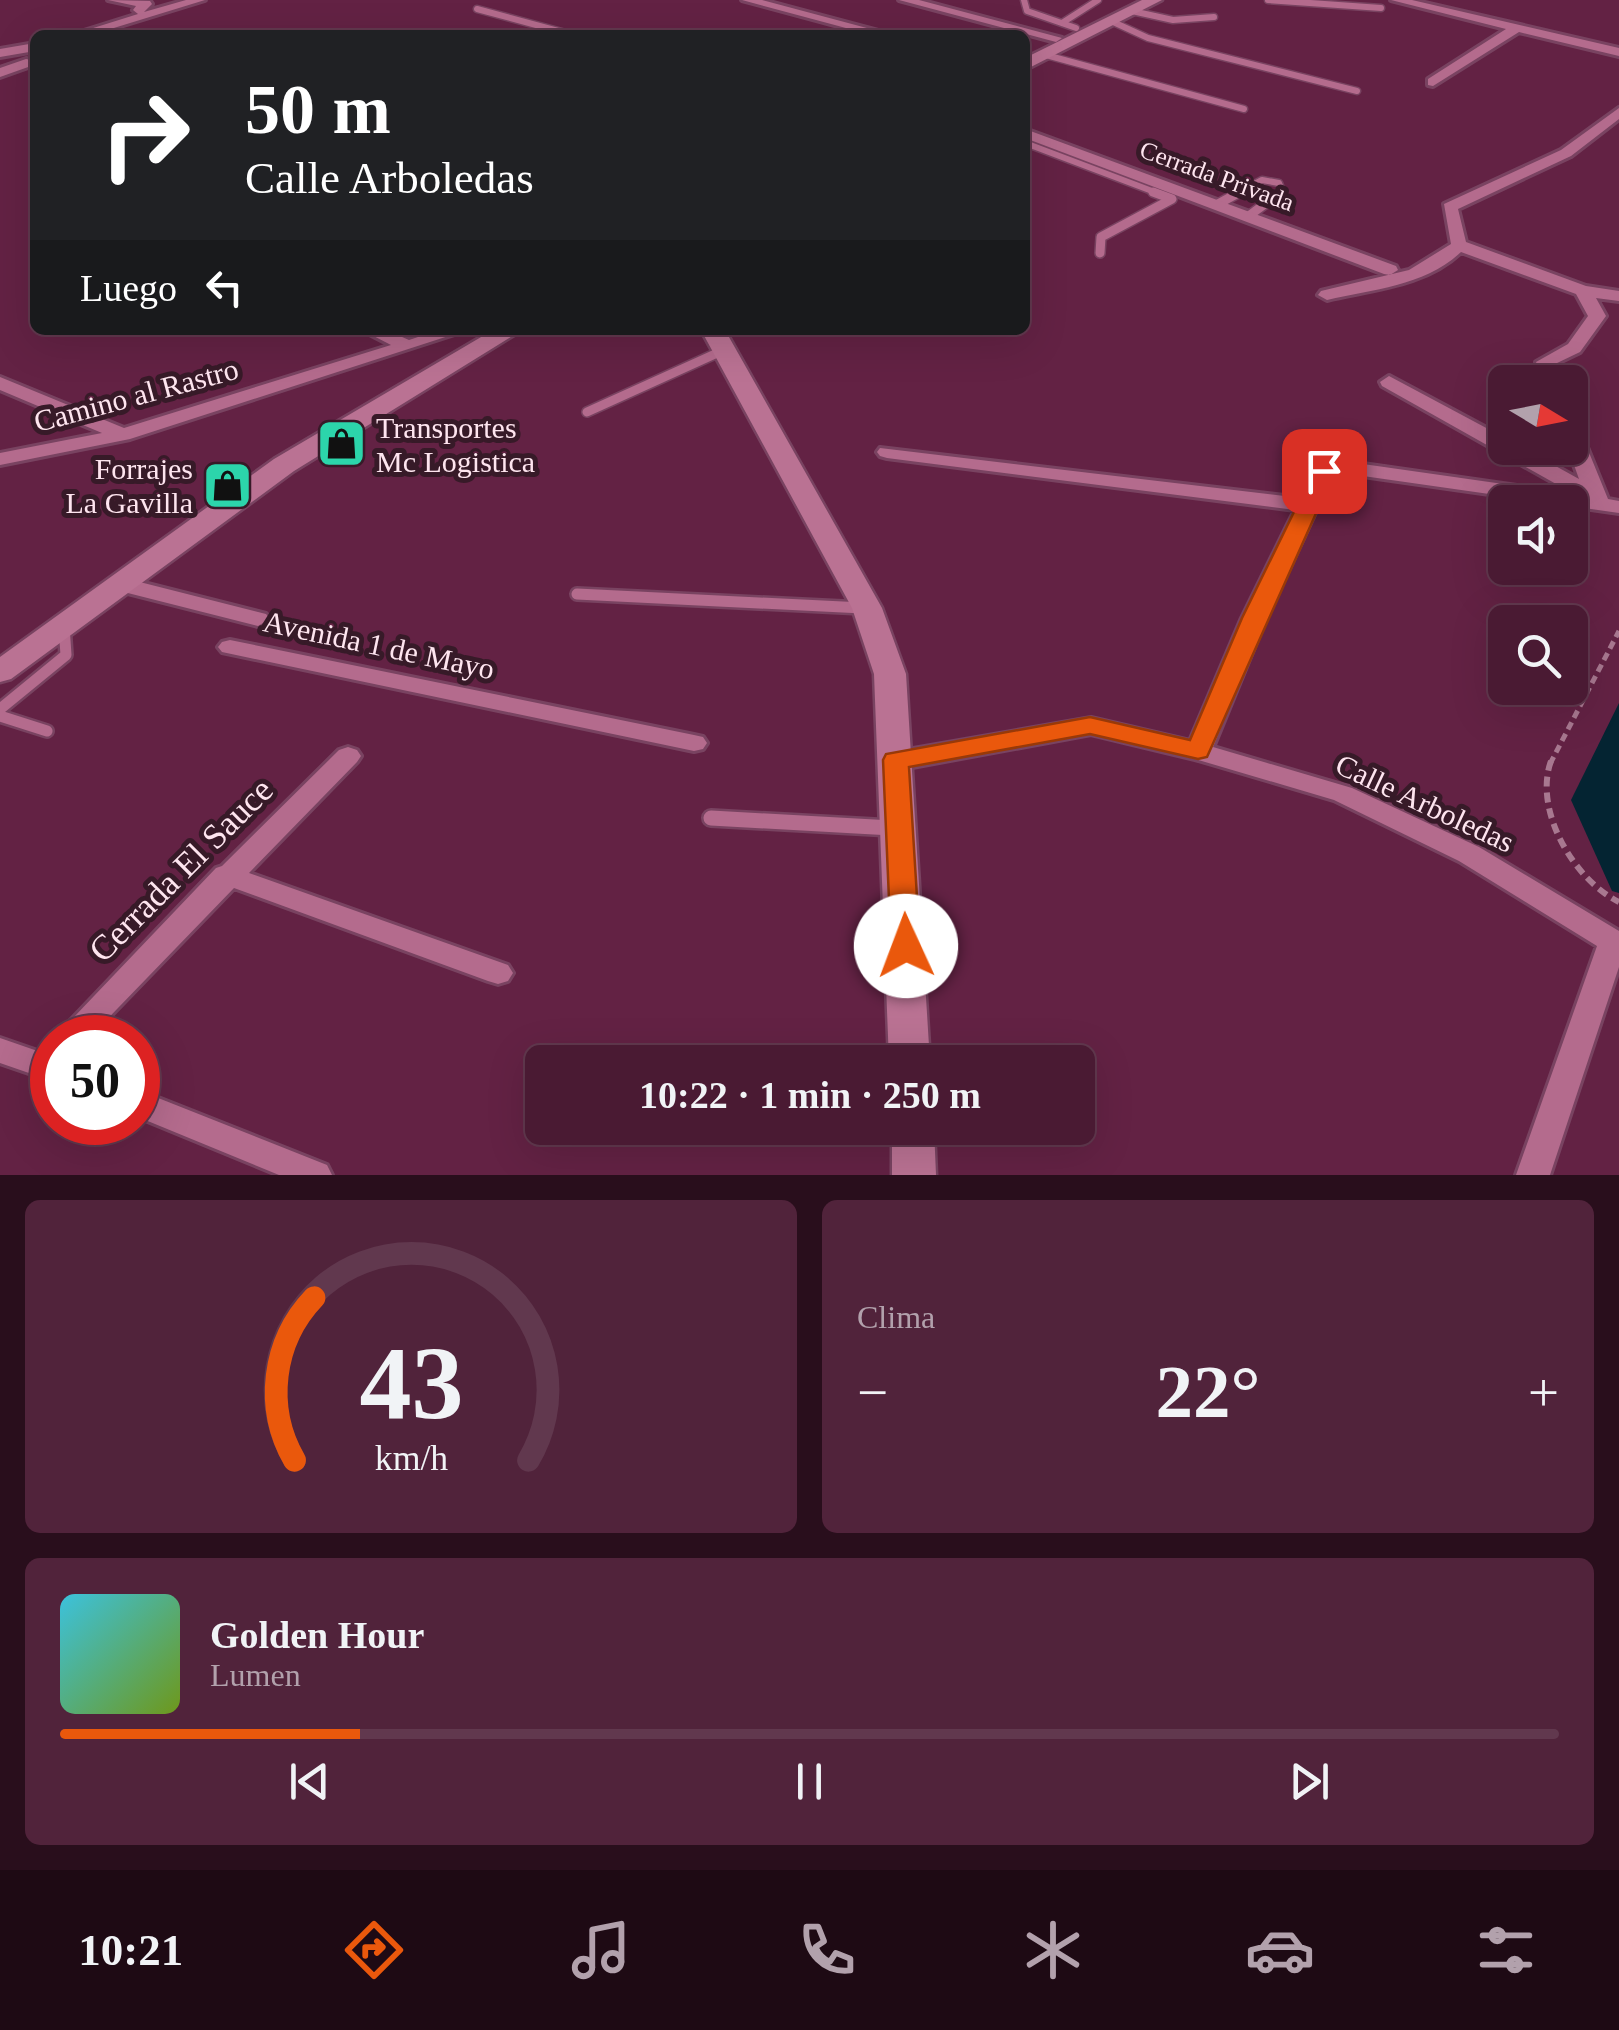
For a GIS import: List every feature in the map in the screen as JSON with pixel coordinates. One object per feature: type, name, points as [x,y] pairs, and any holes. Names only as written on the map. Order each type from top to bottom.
[{"type":"main road","points":[[1030,51],[1065,30],[1154,0]]},
{"type":"main road","points":[[1030,63],[1112,21],[1132,6]]},
{"type":"main road","points":[[0,672],[284,465],[502,335]]},
{"type":"main road","points":[[719,340],[868,608],[890,674],[909,1045]]},
{"type":"main road","points":[[913,1145],[914,1175]]},
{"type":"street","points":[[114,0],[146,4],[129,18]]},
{"type":"street","points":[[92,30],[199,0]]},
{"type":"street","points":[[748,0],[866,30]]},
{"type":"street","points":[[905,0],[1065,30]]},
{"type":"street","points":[[1396,0],[1619,52]]},
{"type":"street","points":[[1433,82],[1517,28]]},
{"type":"street","points":[[0,57],[30,48]]},
{"type":"street","points":[[0,57],[30,64]]},
{"type":"street","points":[[0,73],[30,64]]},
{"type":"street","points":[[1459,245],[1450,207],[1566,152],[1619,112]]},
{"type":"street","name":"Cerrada Privada","points":[[1030,136],[1390,270]]},
{"type":"street","points":[[1459,245],[1583,291],[1619,296]]},
{"type":"street","points":[[1326,296],[1405,279],[1445,260],[1459,245]]},
{"type":"street","points":[[1546,365],[1545,362],[1574,348],[1596,316],[1583,291]]},
{"type":"street","points":[[383,335],[408,346]]},
{"type":"street","name":"Camino al Rastro","points":[[0,458],[123,435],[442,335]]},
{"type":"street","points":[[1388,382],[1488,436]]},
{"type":"street","points":[[0,384],[123,435]]},
{"type":"street","points":[[887,452],[1307,505]]},
{"type":"street","points":[[1588,463],[1609,505]]},
{"type":"street","points":[[1541,465],[1609,505]]},
{"type":"street","points":[[1198,750],[1324,471],[1335,468],[1609,505]]},
{"type":"street","name":"Avenida 1 de Mayo","points":[[120,584],[258,619],[230,647],[694,744]]},
{"type":"street","name":"Calle Arboledas","points":[[896,760],[1090,726],[1198,750],[1343,794],[1469,854],[1616,944]]},
{"type":"street","name":"Cerrada El Sauce","points":[[91,1015],[348,756]]},
{"type":"street","points":[[226,875],[498,973]]},
{"type":"street","points":[[1534,1175],[1616,944]]},
{"type":"street","points":[[0,1050],[30,1058]]},
{"type":"street","points":[[160,1113],[314,1175]]},
{"type":"lane","points":[[1024,0],[1026,10],[1065,30],[1098,0]]},
{"type":"lane","points":[[1268,0],[1306,6],[1381,8]]},
{"type":"lane","points":[[1132,6],[1173,20],[1214,16]]},
{"type":"lane","points":[[476,9],[554,30]]},
{"type":"lane","points":[[1112,21],[1148,38],[1356,91]]},
{"type":"lane","points":[[1046,55],[1244,110]]},
{"type":"lane","points":[[1030,144],[1172,199],[1100,237],[1100,253]]},
{"type":"lane","points":[[1218,204],[1262,180],[1279,182],[1282,190],[1250,215]]},
{"type":"lane","points":[[587,412],[719,340]]},
{"type":"lane","points":[[577,594],[868,608]]},
{"type":"lane","points":[[47,731],[0,713],[66,654],[64,626]]},
{"type":"lane","points":[[710,818],[901,828]]},
{"type":"path","points":[[1619,631],[1585,691],[1545,780],[1546,799],[1570,854],[1604,896],[1619,902]]},
{"type":"water","points":[[1619,703],[1619,893],[1612,891],[1571,800]]},
{"type":"place","name":"Transportes Mc Logistica","points":[[341,444]]},
{"type":"place","name":"Forrajes La Gavilla","points":[[228,485]]},
{"type":"route","points":[[906,946],[896,760],[1031,733],[1090,726],[1198,750],[1254,618],[1324,471]]}]
